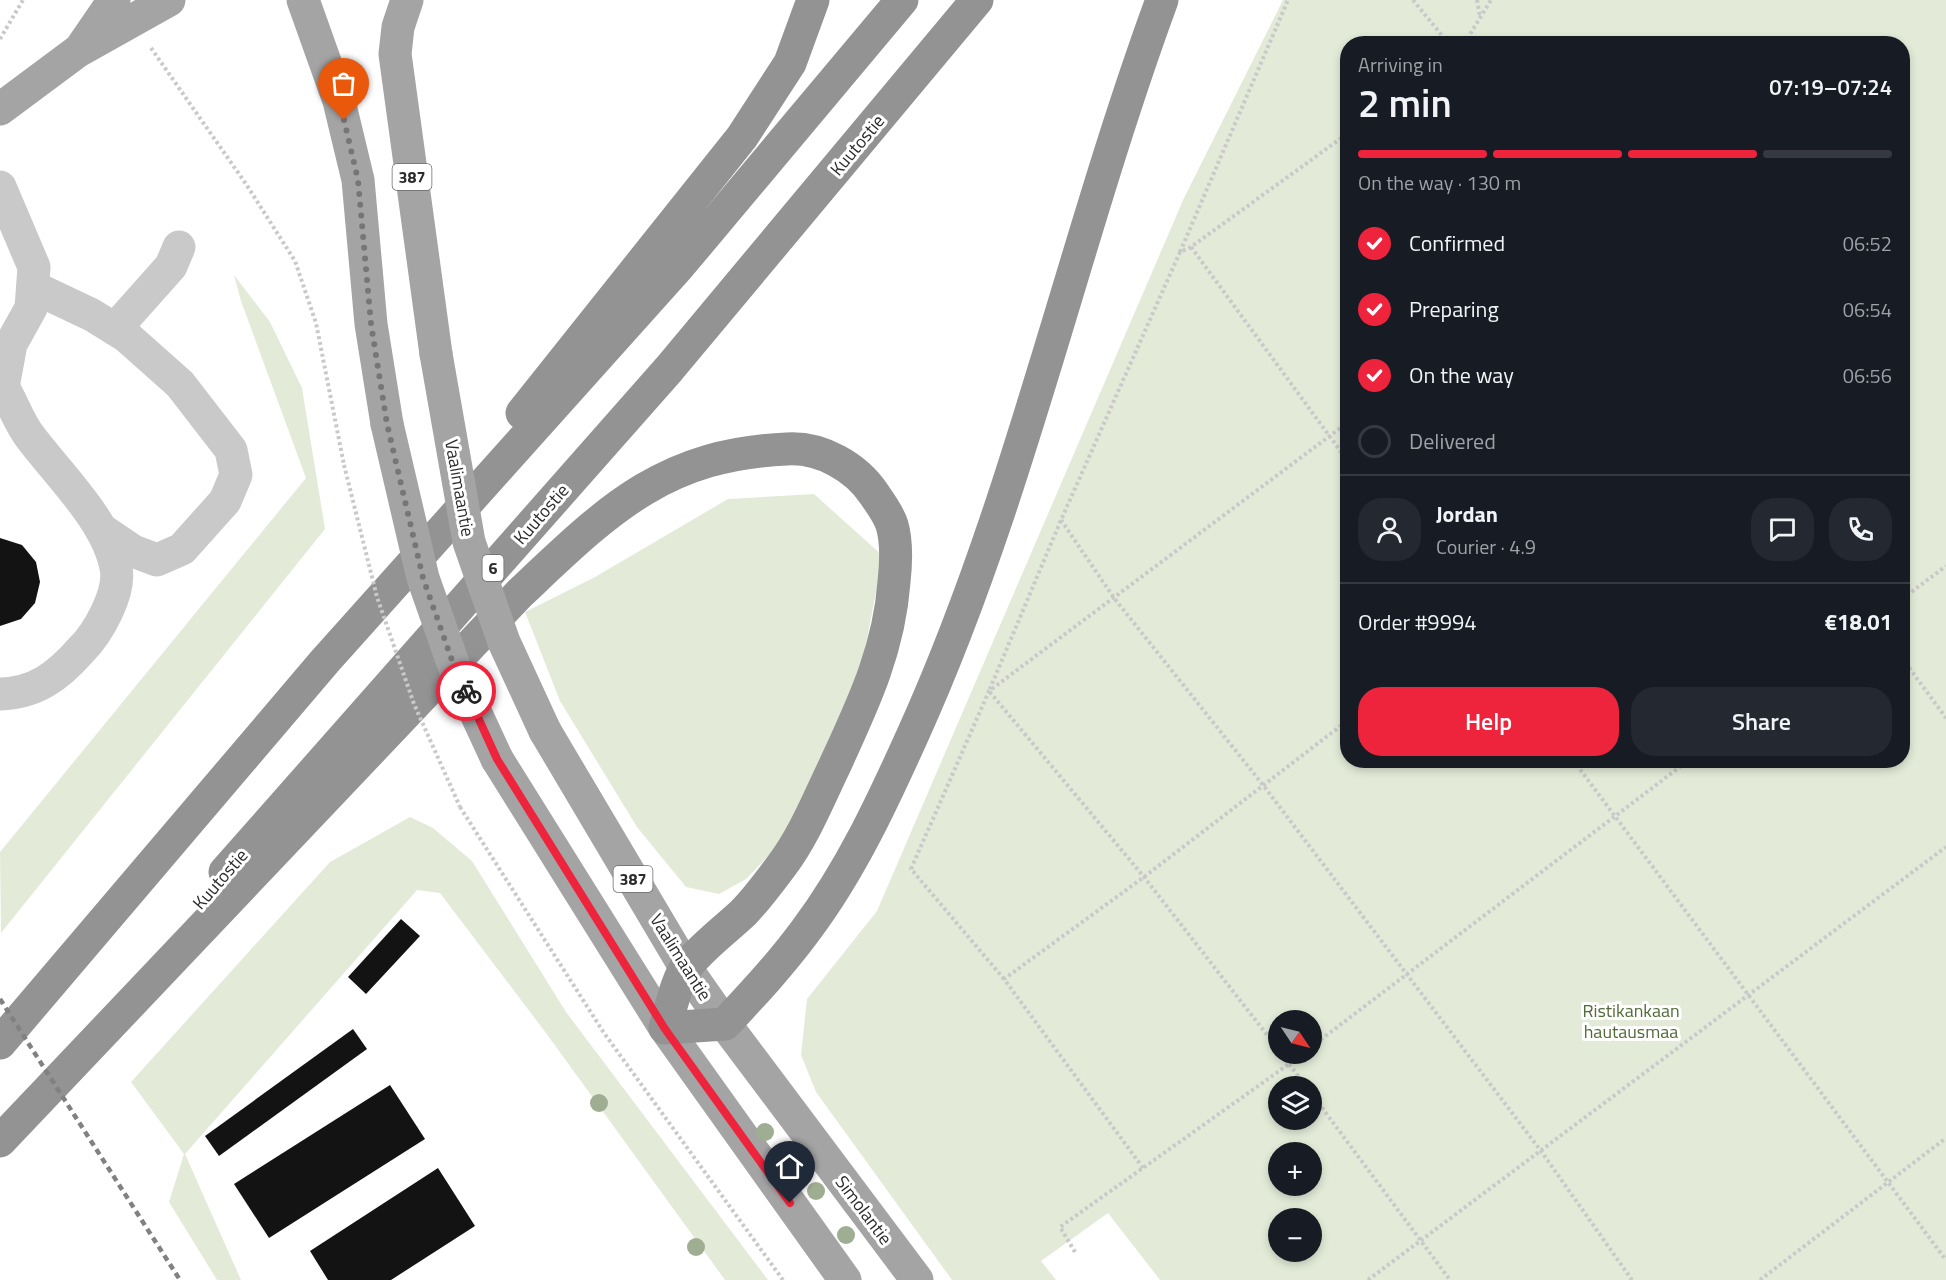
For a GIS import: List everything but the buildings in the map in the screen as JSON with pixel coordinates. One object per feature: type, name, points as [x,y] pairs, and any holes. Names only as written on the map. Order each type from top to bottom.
[{"type":"highway","points":[[326,662],[742,137],[790,63],[813,0]]},
{"type":"highway","points":[[0,1043],[326,662],[679,266],[902,0]]},
{"type":"highway","name":"Kuutostie","points":[[0,1128],[669,369],[977,0]]},
{"type":"highway","points":[[0,1142],[520,593],[580,538],[634,495],[675,471],[706,460],[752,450],[796,448],[829,457],[848,467],[868,485],[880,503],[892,526],[895,554],[892,620],[872,686],[821,794],[784,863],[746,910],[686,968],[665,1029],[725,1024],[768,979],[801,937],[841,877],[870,826],[934,688],[977,579],[1126,98],[1162,0]]},
{"type":"main road","points":[[78,51],[114,0]]},
{"type":"main road","points":[[0,110],[78,51],[169,0]]},
{"type":"main road","points":[[303,0],[339,101],[358,180],[371,324],[387,424],[423,578],[454,666],[497,759],[665,1029],[845,1280]]},
{"type":"main road","name":"Vaalimaantie","points":[[407,0],[399,27],[396,54],[436,354],[469,542],[504,642],[545,731],[686,968],[725,1024]]},
{"type":"main road","name":"Simolantie","points":[[725,1024],[917,1280]]},
{"type":"lane","points":[[0,187],[34,267],[31,308],[5,342],[2,385],[28,435],[102,530],[117,569],[111,604]]},
{"type":"lane","points":[[115,329],[171,266],[180,247]]},
{"type":"lane","points":[[0,694],[18,694],[58,676],[91,639],[111,604],[157,560],[182,549],[225,501],[236,475],[231,450],[180,384],[115,329],[92,315],[33,287]]},
{"type":"lane","points":[[102,530],[133,551],[157,560]]},
{"type":"path","points":[[0,39],[23,0]]},
{"type":"path","points":[[1143,1168],[1004,980],[911,869],[1288,0]]},
{"type":"path","points":[[1413,0],[1442,36]]},
{"type":"path","points":[[1477,0],[1480,18]]},
{"type":"path","points":[[1469,36],[1491,0]]},
{"type":"path","points":[[150,48],[246,184],[295,261],[316,323],[344,465],[377,597],[414,704],[460,807],[604,1033],[783,1280]]},
{"type":"path","points":[[1180,252],[1191,248],[1340,139]]},
{"type":"path","points":[[1191,248],[1340,451]]},
{"type":"path","points":[[989,691],[1340,428]]},
{"type":"path","points":[[1061,520],[1114,598],[1263,785],[1541,1151],[1632,1280]]},
{"type":"path","points":[[1910,593],[1946,566]]},
{"type":"path","points":[[1910,669],[1946,718]]},
{"type":"path","points":[[989,691],[1144,877],[1268,1036]]},
{"type":"path","points":[[1004,980],[1144,877],[1340,725]]},
{"type":"path","points":[[1579,768],[1946,1260]]},
{"type":"path","points":[[1322,1039],[1679,768]]},
{"type":"path","points":[[1368,1280],[1946,847]]},
{"type":"path","points":[[1075,1251],[1060,1227],[1289,1064],[1298,1076]]},
{"type":"path","points":[[1322,1108],[1450,1280]]},
{"type":"path","points":[[1760,1280],[1889,1184],[1946,1138]]},
{"type":"green space","name":"Ristikankaan hautausmaa","points":[[1283,0],[1946,0],[1946,1280],[1160,1280],[1108,1213],[1041,1261],[1056,1280],[952,1280],[816,1092],[801,1055],[807,999],[877,911],[1184,198]]},
{"type":"green space","points":[[234,275],[270,322],[302,388],[325,529],[1,933],[0,852],[306,478],[241,301]]},
{"type":"green space","points":[[814,494],[883,556],[860,675],[782,842],[746,879],[719,894],[686,887],[637,827],[560,701],[525,612],[595,577],[728,499]]},
{"type":"green space","points":[[410,817],[433,828],[472,861],[566,1012],[768,1280],[725,1280],[546,1033],[440,893],[417,890],[185,1154],[241,1280],[217,1280],[169,1202],[184,1154],[131,1082],[330,862]]},
{"type":"railway","points":[[0,999],[180,1280]]},
{"type":"way so far","points":[[344,120],[358,180],[371,324],[387,424],[423,578],[454,666],[466,691]]},
{"type":"route","points":[[466,691],[497,759],[665,1029],[790,1203]]}]
